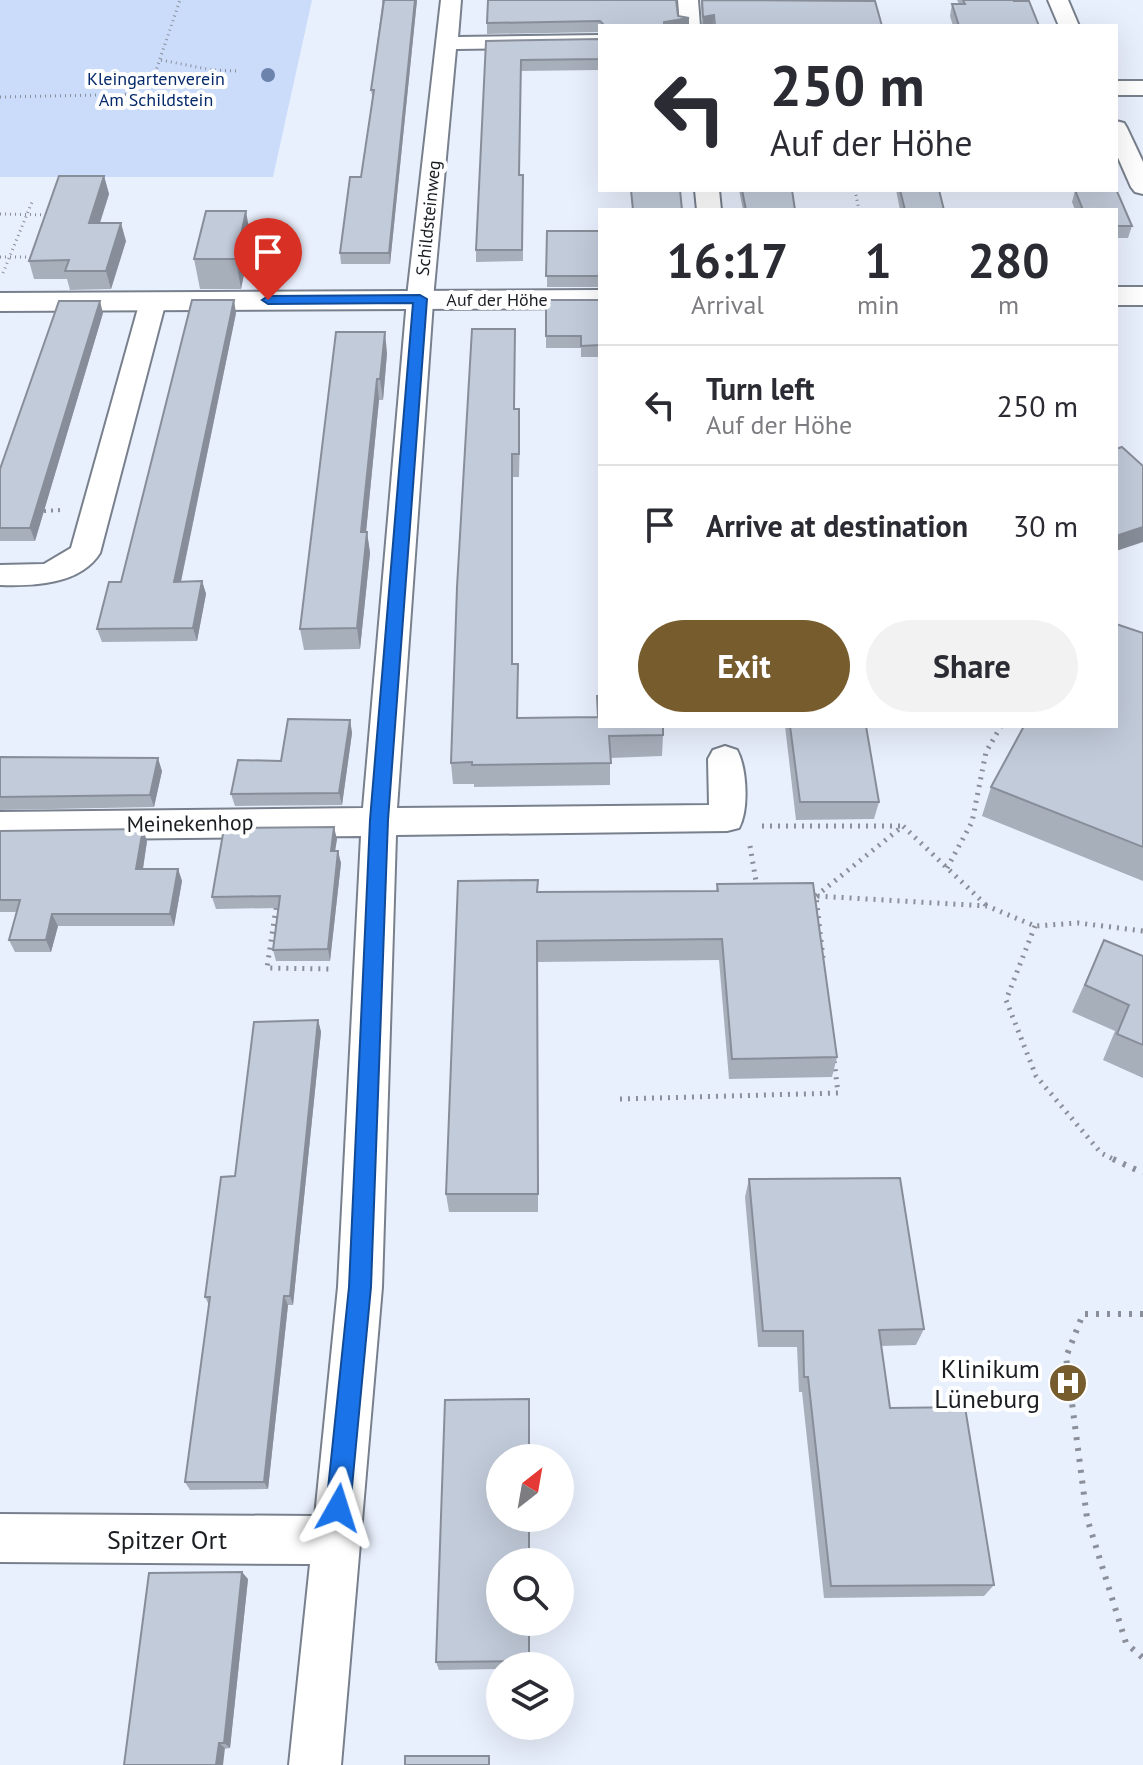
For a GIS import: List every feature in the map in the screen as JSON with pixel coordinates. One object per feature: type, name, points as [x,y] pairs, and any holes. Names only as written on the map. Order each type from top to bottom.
[{"type":"street","name":"Schildsteinweg","points":[[315,1765],[360,1287],[379,820],[420,299],[451,0]]},
{"type":"street","points":[[688,0],[690,24]]},
{"type":"street","points":[[1058,0],[1068,24]]},
{"type":"street","points":[[446,43],[598,41]]},
{"type":"street","points":[[1118,88],[1143,88]]},
{"type":"street","points":[[1118,132],[1143,187]]},
{"type":"street","points":[[1118,296],[1143,296]]},
{"type":"street","name":"Auf der Höhe","points":[[0,302],[598,299]]},
{"type":"street","points":[[0,575],[42,576],[64,570],[85,553],[153,301]]},
{"type":"street","points":[[379,820],[737,822],[725,759]]},
{"type":"street","name":"Meinekenhop","points":[[0,826],[379,820]]},
{"type":"street","name":"Spitzer Ort","points":[[0,1538],[334,1540]]},
{"type":"path","points":[[0,97],[148,94],[180,0]]},
{"type":"path","points":[[161,60],[212,70],[238,71]]},
{"type":"path","points":[[0,281],[32,202]]},
{"type":"path","points":[[0,214],[57,215]]},
{"type":"path","points":[[0,257],[42,257]]},
{"type":"path","points":[[947,868],[972,822],[986,752],[1000,728]]},
{"type":"path","points":[[759,895],[737,822],[903,826],[987,906]]},
{"type":"path","points":[[816,896],[903,826]]},
{"type":"path","points":[[802,896],[987,906],[1035,926],[1078,923],[1143,931]]},
{"type":"path","points":[[816,896],[825,972]]},
{"type":"path","points":[[276,908],[267,968],[373,969]]},
{"type":"path","points":[[1035,926],[1006,1000],[1036,1076],[1101,1153],[1143,1173]]},
{"type":"path","points":[[620,1099],[838,1093],[833,1047]]},
{"type":"path","points":[[1143,1314],[1083,1314],[1066,1357],[1087,1518],[1126,1643],[1143,1658]]},
{"type":"green space","name":"Kleingartenverein Am Schildstein","points":[[0,0],[312,0],[273,177],[0,177]]},
{"type":"building","points":[[384,0],[415,0],[389,253],[340,253],[350,177],[361,177]]},
{"type":"building","points":[[488,0],[676,0],[678,16],[689,18],[664,24],[603,24],[600,21],[487,23]]},
{"type":"building","points":[[702,0],[875,1],[881,24],[715,24],[714,15],[703,17]]},
{"type":"building","points":[[963,0],[1029,1],[1038,24],[958,24],[952,4],[965,4]]},
{"type":"building","points":[[598,39],[598,59],[521,60],[519,175],[523,175],[522,250],[476,250],[486,41]]},
{"type":"building","points":[[59,176],[104,176],[89,223],[121,223],[106,271],[65,271],[69,260],[29,261]]},
{"type":"building","points":[[631,192],[680,192],[682,208],[633,208]]},
{"type":"building","points":[[742,192],[792,192],[795,208],[746,208]]},
{"type":"building","points":[[900,192],[940,192],[944,208],[904,208]]},
{"type":"building","points":[[1076,192],[1117,192],[1132,226],[1118,226],[1118,208],[1082,208]]},
{"type":"building","points":[[206,211],[246,211],[236,259],[194,259]]},
{"type":"building","points":[[547,231],[598,231],[598,276],[546,276]]},
{"type":"building","points":[[192,300],[234,300],[174,582],[202,581],[193,628],[97,629],[109,582],[121,582]]},
{"type":"building","points":[[546,300],[598,300],[598,345],[581,346],[581,336],[546,336]]},
{"type":"building","points":[[59,301],[100,301],[30,528],[0,528],[0,469]]},
{"type":"building","points":[[472,329],[515,329],[514,409],[519,409],[519,454],[512,454],[512,664],[518,664],[517,718],[598,717],[598,728],[663,728],[663,735],[609,736],[611,763],[451,763],[457,587]]},
{"type":"building","points":[[336,332],[385,332],[361,532],[367,532],[357,628],[300,629]]},
{"type":"building","points":[[1122,447],[1143,466],[1143,527],[1118,535],[1118,448]]},
{"type":"building","points":[[1118,625],[1143,633],[1143,847],[991,787],[1023,728],[1118,728]]},
{"type":"building","points":[[288,719],[350,720],[339,793],[231,794],[238,760],[281,761]]},
{"type":"building","points":[[790,728],[866,728],[879,802],[800,802]]},
{"type":"building","points":[[0,757],[158,758],[150,795],[0,797]]},
{"type":"building","points":[[334,827],[331,851],[338,851],[328,949],[273,950],[280,896],[212,897],[224,828]]},
{"type":"building","points":[[143,829],[136,869],[178,869],[170,914],[52,914],[46,940],[9,940],[20,900],[0,900],[0,831]]},
{"type":"building","points":[[538,880],[537,892],[718,891],[717,884],[813,883],[837,1057],[732,1059],[722,939],[537,941],[538,1194],[446,1194],[458,881]]},
{"type":"building","points":[[1104,940],[1143,956],[1143,1045],[1117,1034],[1129,1005],[1085,985]]},
{"type":"building","points":[[318,1020],[290,1296],[284,1296],[264,1482],[185,1482],[210,1297],[205,1297],[221,1177],[235,1176],[254,1022]]},
{"type":"building","points":[[900,1178],[924,1329],[879,1330],[890,1408],[965,1407],[994,1585],[831,1586],[808,1377],[804,1377],[803,1331],[763,1331],[749,1179]]},
{"type":"building","points":[[529,1399],[529,1444],[486,1444],[486,1532],[529,1532],[529,1548],[486,1548],[486,1636],[529,1636],[529,1652],[486,1652],[486,1661],[436,1662],[445,1400]]},
{"type":"building","points":[[242,1572],[224,1743],[219,1743],[216,1765],[124,1765],[149,1573]]},
{"type":"building","points":[[405,1756],[489,1756],[489,1765],[405,1765]]},
{"type":"place","name":"Klinikum Lüneburg","points":[[1068,1383]]},
{"type":"route","points":[[268,300],[420,299],[379,820],[360,1287],[338,1508]]}]
